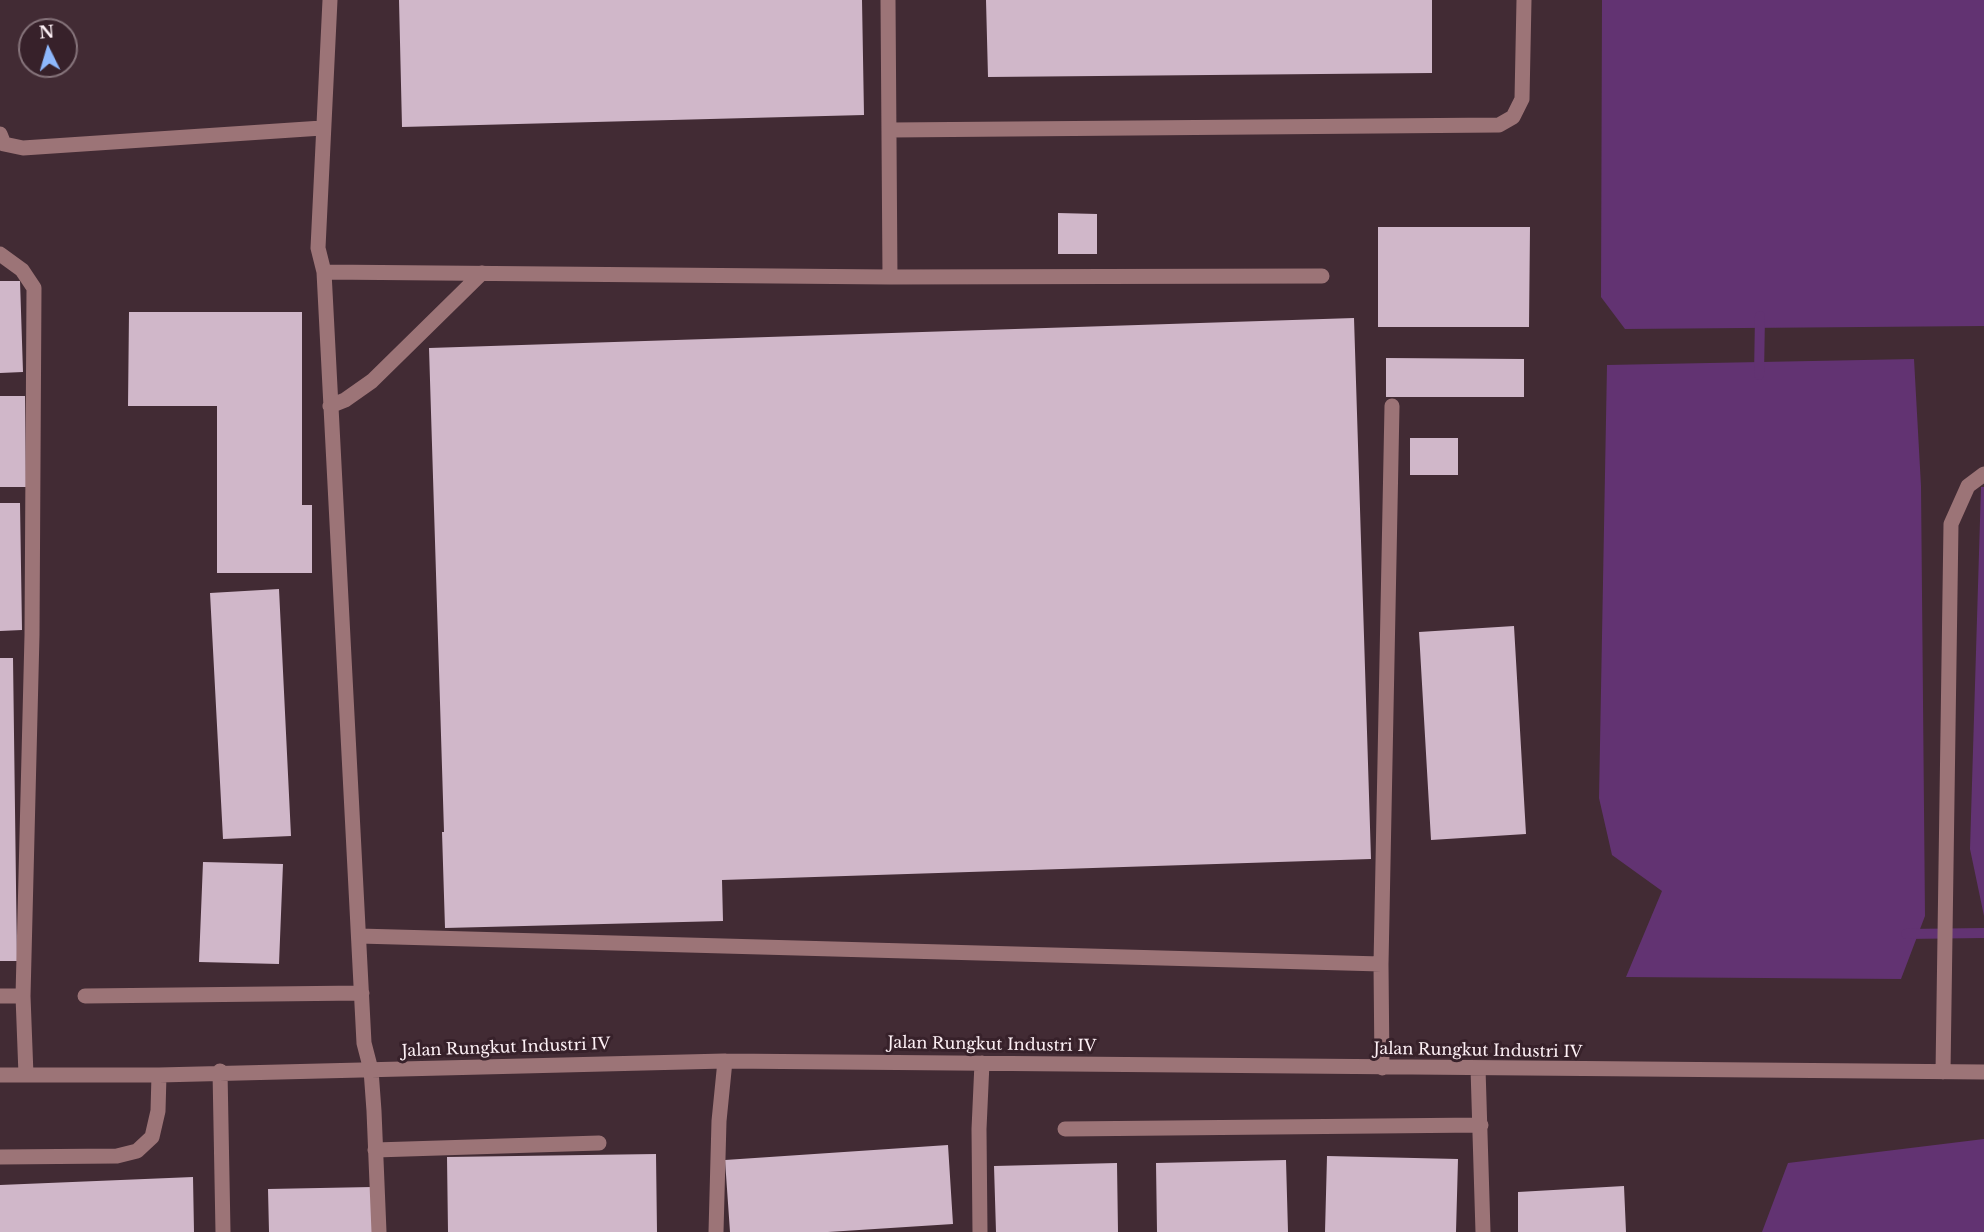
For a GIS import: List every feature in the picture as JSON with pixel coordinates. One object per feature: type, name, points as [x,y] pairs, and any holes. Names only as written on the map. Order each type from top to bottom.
[{"type":"street","points":[[330,0],[320,161],[318,248],[324,272],[364,1043],[370,1070],[379,1232]]},
{"type":"street","points":[[888,0],[891,130],[890,277]]},
{"type":"street","points":[[891,130],[1499,124],[1513,117],[1522,99],[1524,0]]},
{"type":"street","points":[[0,134],[4,144],[22,148],[322,128]]},
{"type":"street","points":[[0,254],[22,270],[34,288],[32,635],[23,996],[26,1075]]},
{"type":"street","points":[[324,272],[890,277],[1322,276]]},
{"type":"street","points":[[330,406],[372,381],[482,273]]},
{"type":"street","points":[[1382,1068],[1381,964],[1392,406]]},
{"type":"street","points":[[1943,1072],[1942,999],[1951,524],[1968,486],[1984,474]]},
{"type":"street","points":[[359,936],[1381,964]]},
{"type":"street","points":[[85,996],[362,993]]},
{"type":"street","points":[[0,996],[23,996]]},
{"type":"street","points":[[716,1232],[719,1129],[725,1060]]},
{"type":"street","name":"Jalan Rungkut Industri IV","points":[[0,1075],[159,1075],[220,1071],[370,1070],[725,1060],[1984,1072]]},
{"type":"street","points":[[980,1232],[979,1129],[982,1063]]},
{"type":"street","points":[[1478,1068],[1483,1232]]},
{"type":"street","points":[[220,1071],[224,1232]]},
{"type":"street","points":[[0,1157],[117,1156],[137,1151],[152,1137],[158,1111],[159,1075]]},
{"type":"street","points":[[1065,1129],[1481,1125]]},
{"type":"street","points":[[375,1150],[600,1143]]},
{"type":"shaded area","points":[[1602,0],[1984,0],[1984,326],[1625,329],[1601,297]]},
{"type":"shaded area","points":[[1914,359],[1921,486],[1925,916],[1901,979],[1626,977],[1662,891],[1612,855],[1599,798],[1607,365]]},
{"type":"shaded area","points":[[1981,487],[1984,487],[1984,916],[1970,849]]},
{"type":"shaded area","points":[[1984,1139],[1984,1232],[1762,1232],[1788,1163]]},
{"type":"building","points":[[399,0],[862,0],[864,115],[402,127]]},
{"type":"building","points":[[986,0],[1432,0],[1432,73],[988,77]]},
{"type":"building","points":[[1058,213],[1097,214],[1097,254],[1058,254]]},
{"type":"building","points":[[1378,227],[1530,227],[1529,327],[1378,327]]},
{"type":"building","points":[[0,281],[20,281],[23,372],[0,373]]},
{"type":"building","points":[[129,312],[302,312],[302,505],[312,505],[312,573],[217,573],[217,406],[128,406]]},
{"type":"building","points":[[1354,318],[1371,859],[722,880],[723,921],[445,928],[429,348]]},
{"type":"building","points":[[1386,358],[1524,359],[1524,397],[1386,397]]},
{"type":"building","points":[[0,396],[25,396],[26,487],[0,487]]},
{"type":"building","points":[[1410,438],[1458,438],[1458,475],[1410,475]]},
{"type":"building","points":[[0,503],[20,503],[22,630],[0,631]]},
{"type":"building","points":[[279,589],[291,836],[223,839],[210,593]]},
{"type":"building","points":[[1514,626],[1526,834],[1431,840],[1419,632]]},
{"type":"building","points":[[0,658],[13,658],[17,961],[0,961]]},
{"type":"building","points":[[203,862],[283,864],[279,964],[199,962]]},
{"type":"building","points":[[948,1145],[953,1224],[828,1232],[730,1232],[725,1160]]},
{"type":"building","points":[[656,1154],[657,1232],[448,1232],[447,1157]]},
{"type":"building","points":[[1327,1156],[1458,1159],[1456,1232],[1325,1232]]},
{"type":"building","points":[[1286,1160],[1288,1232],[1157,1232],[1156,1163]]},
{"type":"building","points":[[1117,1163],[1118,1232],[996,1232],[994,1166]]},
{"type":"building","points":[[193,1177],[194,1232],[0,1232],[0,1185]]},
{"type":"building","points":[[1624,1186],[1626,1232],[1518,1232],[1518,1192]]},
{"type":"building","points":[[372,1187],[373,1232],[269,1232],[268,1189]]},
{"type":"waterway","points":[[1759,375],[1760,316]]},
{"type":"waterway","points":[[1906,934],[1984,933]]}]
